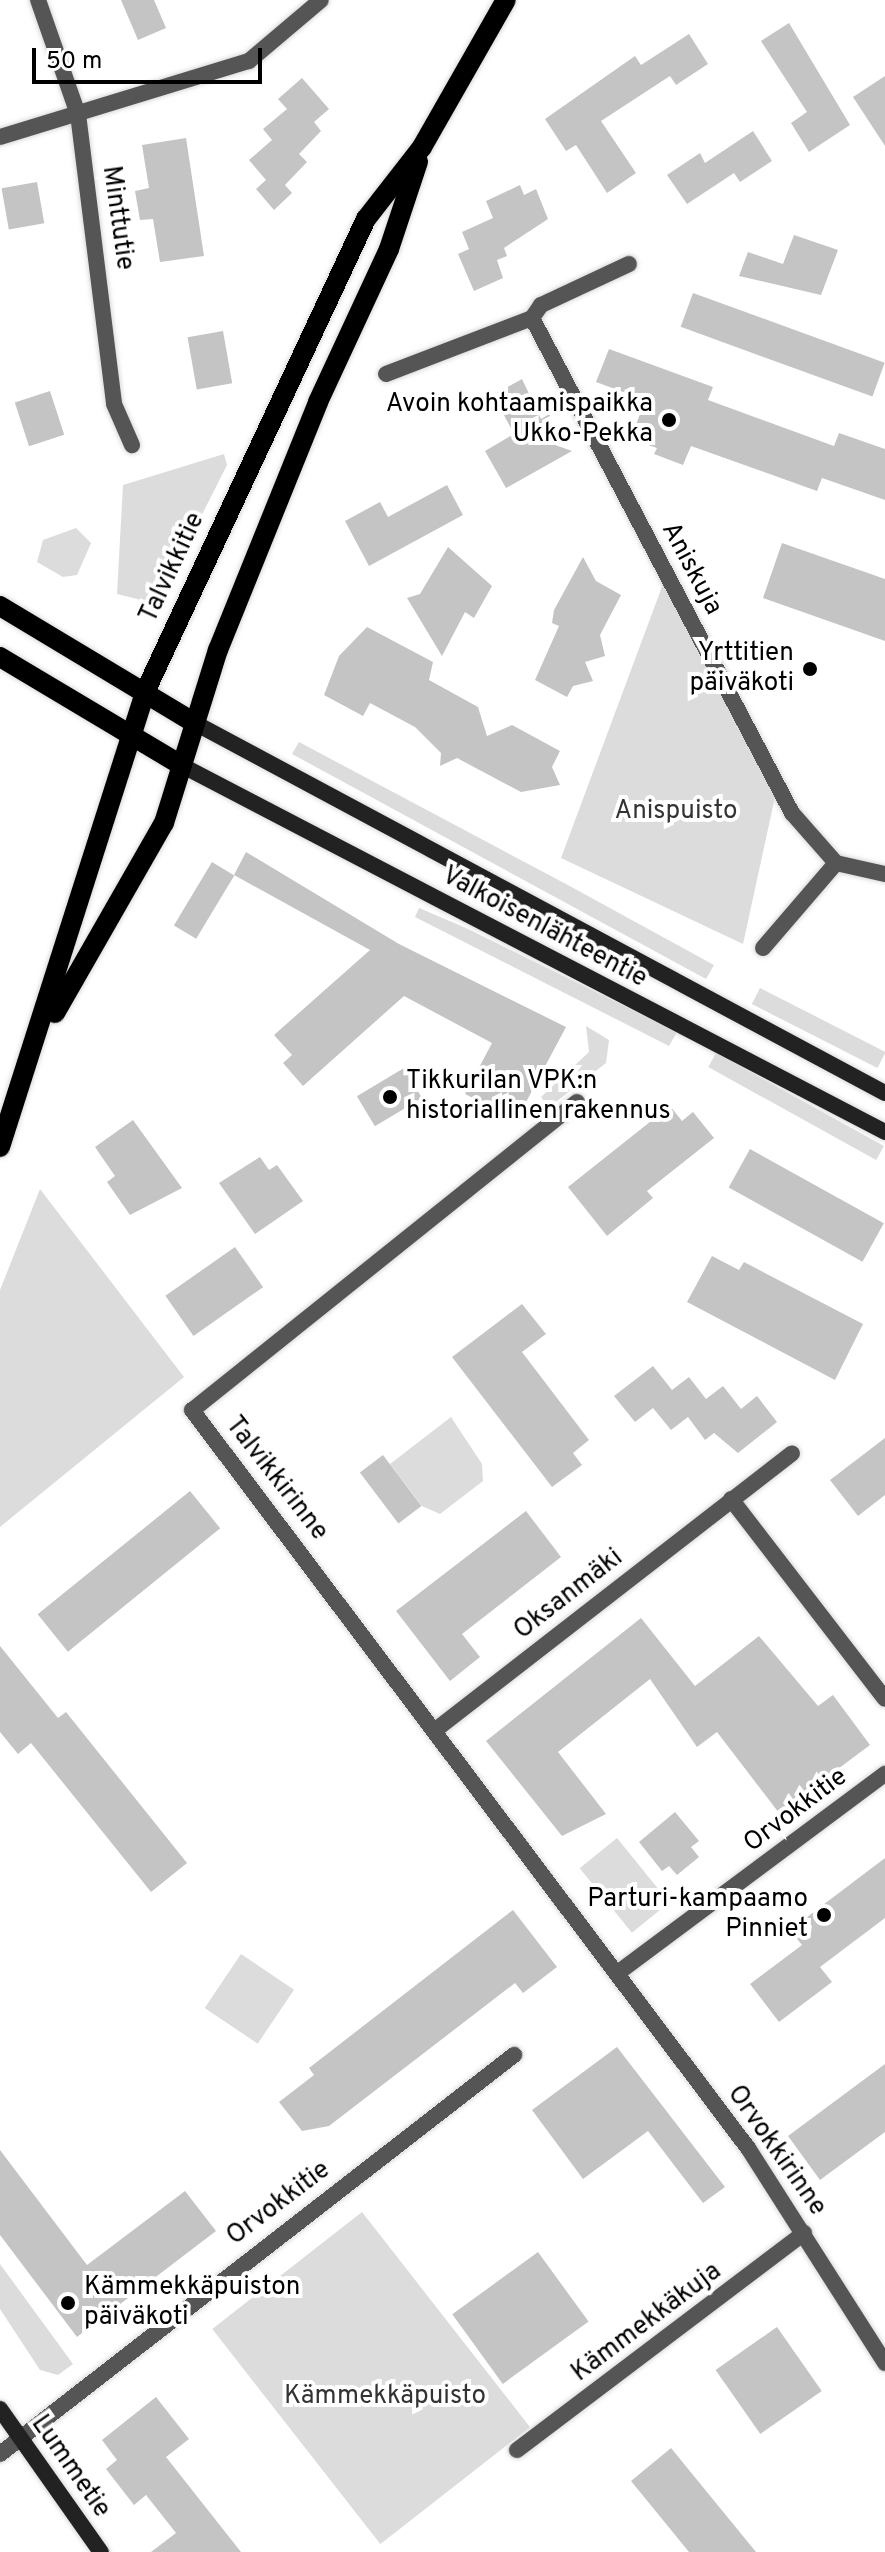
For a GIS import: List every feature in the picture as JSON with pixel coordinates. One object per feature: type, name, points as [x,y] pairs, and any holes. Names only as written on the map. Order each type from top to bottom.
[{"type":"main road","name":"Talvikkitie","points":[[0,1147],[39,1041],[145,692],[366,219],[422,147],[506,0]]},
{"type":"main road","name":"Talvikkitie","points":[[39,1041],[156,838],[193,722],[318,402],[389,249],[422,147]]},
{"type":"main road","points":[[0,606],[193,722]]},
{"type":"main road","points":[[0,657],[129,737],[181,765]]},
{"type":"main road","name":"Valkoisenlähteentie","points":[[193,722],[885,1093]]},
{"type":"main road","name":"Valkoisenlähteentie","points":[[181,765],[885,1132]]},
{"type":"main road","name":"Lummetie","points":[[0,2409],[101,2552]]},
{"type":"street","name":"Minttutie","points":[[38,0],[78,114],[114,404],[132,445]]},
{"type":"street","points":[[0,137],[249,61],[321,0]]},
{"type":"street","points":[[386,374],[532,318],[541,305],[629,264]]},
{"type":"street","name":"Aniskuja","points":[[532,318],[792,813],[836,863]]},
{"type":"street","points":[[763,948],[836,863],[885,874]]},
{"type":"street","name":"Talvikkirinne","points":[[577,1102],[192,1410],[438,1728],[619,1972]]},
{"type":"street","name":"Oksanmäki","points":[[438,1728],[792,1453]]},
{"type":"street","points":[[731,1499],[885,1699]]},
{"type":"street","name":"Orvokkitie","points":[[619,1972],[885,1774]]},
{"type":"street","name":"Orvokkirinne","points":[[619,1972],[804,2233],[885,2363]]},
{"type":"street","name":"Orvokkitie","points":[[0,2454],[514,2055]]},
{"type":"street","name":"Kämmekkäkuja","points":[[517,2450],[804,2233]]},
{"type":"green space","points":[[224,454],[227,465],[157,604],[117,594],[123,485]]},
{"type":"green space","points":[[76,528],[91,543],[77,575],[63,577],[37,562],[43,540]]},
{"type":"green space","name":"Anispuisto","points":[[663,584],[775,797],[743,944],[561,858]]},
{"type":"green space","points":[[299,742],[714,965],[706,979],[292,754]]},
{"type":"green space","points":[[419,908],[677,1032],[669,1046],[415,917]]},
{"type":"green space","points":[[760,988],[885,1052],[877,1068],[752,1004]]},
{"type":"green space","points":[[586,1026],[609,1040],[606,1063],[548,1108],[541,1097],[589,1052]]},
{"type":"green space","points":[[716,1053],[884,1146],[876,1160],[708,1067]]},
{"type":"green space","points":[[40,1189],[184,1377],[0,1527],[0,1290]]},
{"type":"green space","points":[[451,1417],[482,1464],[483,1481],[440,1514],[422,1506],[390,1464]]},
{"type":"green space","points":[[617,1838],[669,1903],[632,1933],[580,1868]]},
{"type":"green space","points":[[241,1954],[294,1990],[258,2044],[205,2008]]},
{"type":"green space","name":"Kämmekkäpuisto","points":[[362,2212],[530,2427],[380,2544],[212,2329]]},
{"type":"green space","points":[[0,2264],[73,2364],[58,2375],[40,2370],[0,2309]]},
{"type":"building","points":[[121,0],[154,0],[166,28],[138,40]]},
{"type":"building","points":[[789,23],[850,125],[809,152],[791,123],[807,112],[761,41]]},
{"type":"building","points":[[689,34],[708,64],[676,85],[670,76],[601,121],[636,173],[607,193],[576,145],[566,151],[545,119],[635,56],[641,65]]},
{"type":"building","points":[[885,76],[885,146],[853,97]]},
{"type":"building","points":[[302,78],[329,109],[314,122],[321,131],[299,154],[307,162],[285,185],[292,193],[274,210],[256,189],[266,180],[249,160],[272,140],[263,129],[287,109],[278,99]]},
{"type":"building","points":[[753,131],[772,161],[740,182],[734,173],[687,204],[667,175],[700,153],[705,163]]},
{"type":"building","points":[[186,138],[204,256],[160,262],[153,219],[140,220],[135,191],[149,188],[142,145]]},
{"type":"building","points":[[37,182],[44,223],[9,230],[2,188]]},
{"type":"building","points":[[520,185],[524,195],[536,189],[548,219],[504,248],[507,256],[497,260],[503,278],[474,291],[458,254],[469,249],[462,232],[493,218],[486,201]]},
{"type":"building","points":[[794,235],[838,250],[821,295],[739,276],[748,252],[783,264]]},
{"type":"building","points":[[693,293],[885,363],[872,397],[681,327]]},
{"type":"building","points":[[223,331],[232,383],[197,389],[188,337]]},
{"type":"building","points":[[609,349],[713,387],[708,400],[834,446],[839,433],[885,449],[885,500],[822,478],[817,491],[691,446],[683,465],[654,454],[657,448],[631,439],[645,400],[596,382]]},
{"type":"building","points":[[522,379],[541,419],[551,413],[541,440],[572,451],[506,488],[485,451],[514,434],[493,395]]},
{"type":"building","points":[[50,391],[64,435],[29,446],[15,402]]},
{"type":"building","points":[[447,485],[463,515],[369,566],[345,521],[380,502],[388,517]]},
{"type":"building","points":[[782,543],[885,579],[885,641],[763,598]]},
{"type":"building","points":[[448,547],[492,586],[474,618],[465,612],[442,656],[407,598],[420,594]]},
{"type":"building","points":[[583,557],[596,581],[621,595],[600,635],[605,656],[585,662],[593,681],[573,686],[567,697],[535,680],[559,626],[552,623],[554,610]]},
{"type":"building","points":[[367,627],[433,662],[429,680],[478,707],[487,736],[512,725],[560,751],[552,767],[560,785],[521,792],[457,758],[440,766],[441,753],[415,727],[370,703],[363,716],[324,695],[339,656]]},
{"type":"building","points":[[246,852],[399,944],[566,1027],[525,1104],[518,1100],[512,1110],[497,1102],[493,1108],[465,1094],[492,1043],[404,996],[303,1086],[283,1063],[292,1055],[274,1035],[370,950],[234,875]]},
{"type":"building","points":[[212,862],[234,875],[196,939],[174,925]]},
{"type":"building","name":"Tikkurilan VPK:n historiallinen rakennus","points":[[404,1068],[422,1098],[375,1126],[357,1096]]},
{"type":"building","points":[[670,1106],[682,1121],[693,1112],[714,1138],[647,1191],[653,1198],[607,1236],[568,1187]]},
{"type":"building","points":[[133,1120],[182,1188],[130,1215],[107,1182],[115,1176],[95,1147]]},
{"type":"building","points":[[750,1149],[884,1223],[862,1262],[729,1187]]},
{"type":"building","points":[[260,1157],[269,1170],[277,1165],[303,1201],[255,1234],[219,1183]]},
{"type":"building","points":[[235,1247],[263,1287],[193,1336],[165,1296]]},
{"type":"building","points":[[712,1256],[739,1270],[744,1262],[863,1324],[835,1380],[687,1302]]},
{"type":"building","points":[[522,1304],[546,1334],[522,1352],[589,1440],[573,1453],[582,1465],[552,1487],[452,1357]]},
{"type":"building","points":[[653,1366],[672,1390],[689,1377],[706,1399],[723,1386],[741,1409],[757,1396],[777,1422],[738,1453],[714,1433],[705,1440],[688,1417],[671,1430],[653,1408],[635,1422],[614,1396]]},
{"type":"building","points":[[885,1438],[885,1495],[858,1516],[830,1480]]},
{"type":"building","points":[[383,1455],[422,1506],[398,1524],[360,1472]]},
{"type":"building","points":[[190,1491],[220,1528],[68,1652],[38,1614]]},
{"type":"building","points":[[526,1511],[561,1557],[462,1634],[480,1657],[450,1681],[396,1611]]},
{"type":"building","points":[[641,1618],[695,1686],[759,1636],[818,1706],[833,1695],[870,1745],[779,1813],[717,1732],[697,1747],[650,1679],[558,1752],[606,1814],[562,1836],[486,1741]]},
{"type":"building","points":[[0,1646],[58,1718],[66,1712],[187,1863],[151,1892],[31,1743],[18,1754],[0,1732]]},
{"type":"building","points":[[675,1812],[699,1841],[691,1847],[699,1857],[677,1875],[669,1866],[662,1871],[639,1842]]},
{"type":"building","points":[[885,1858],[885,1918],[820,1967],[832,1982],[779,2022],[750,1984],[802,1945],[790,1930]]},
{"type":"building","points":[[513,1910],[557,1967],[523,1993],[515,1983],[329,2126],[302,2131],[279,2102],[314,2075],[309,2068]]},
{"type":"building","points":[[617,2047],[725,2187],[703,2203],[648,2131],[583,2179],[532,2110]]},
{"type":"building","points":[[885,2064],[885,2132],[820,2180],[788,2136]]},
{"type":"building","points":[[0,2150],[87,2265],[185,2191],[216,2231],[77,2337],[0,2235]]},
{"type":"building","points":[[538,2252],[589,2322],[503,2384],[452,2314]]},
{"type":"building","points":[[777,2327],[822,2391],[760,2434],[716,2370]]},
{"type":"building","points":[[156,2397],[189,2439],[166,2457],[241,2552],[151,2552],[176,2533],[146,2495],[134,2505],[106,2469],[117,2460],[102,2440]]},
{"type":"building","points":[[671,2448],[756,2552],[689,2552],[631,2481]]},
{"type":"place","name":"Avoin kohtaamispaikka Ukko-Pekka","points":[[669,420]]},
{"type":"place","name":"Yrttitien päiväkoti","points":[[810,669]]},
{"type":"place","name":"Tikkurilan VPK:n historiallinen rakennus","points":[[390,1097]]},
{"type":"place","name":"Parturi-kampaamo Pinniet","points":[[824,1915]]},
{"type":"place","name":"Kämmekkäpuiston päiväkoti","points":[[68,2303]]}]
